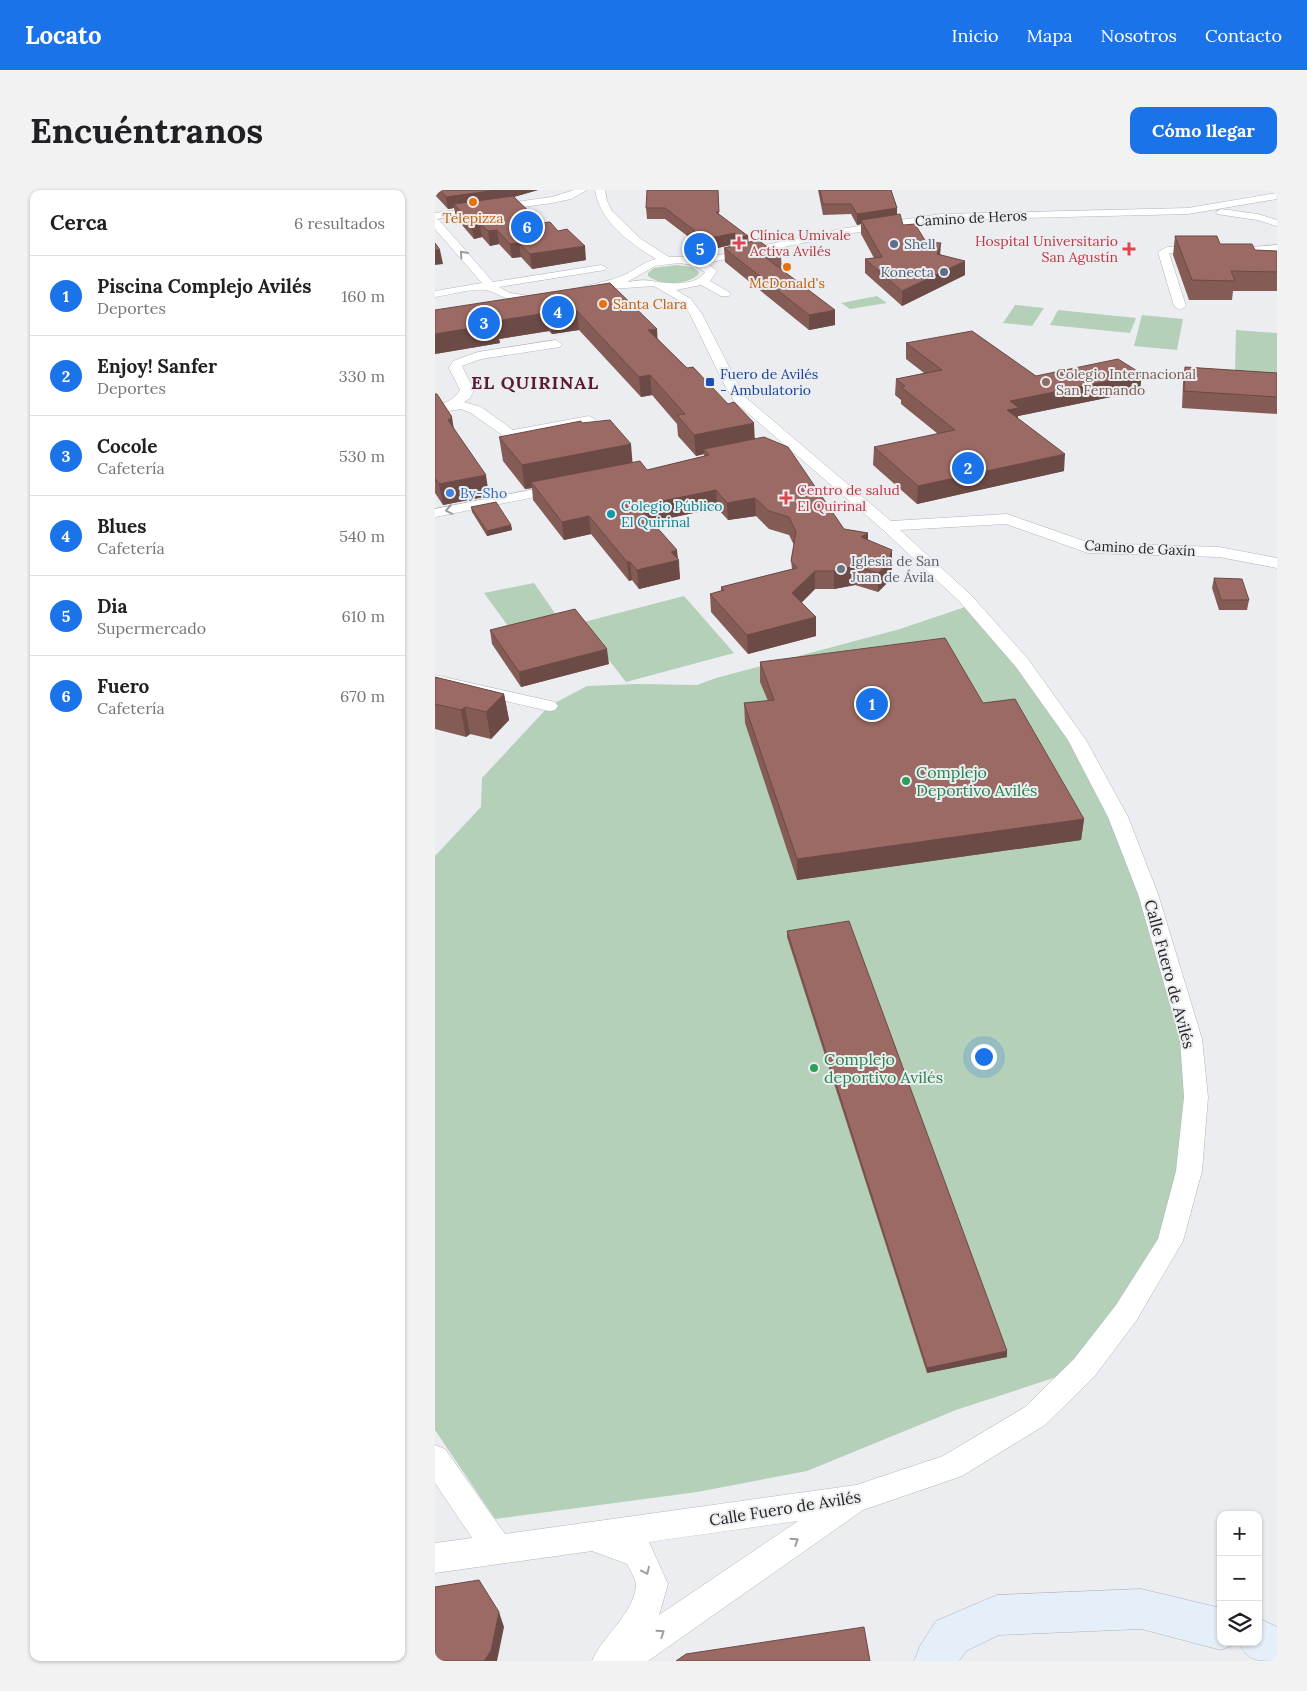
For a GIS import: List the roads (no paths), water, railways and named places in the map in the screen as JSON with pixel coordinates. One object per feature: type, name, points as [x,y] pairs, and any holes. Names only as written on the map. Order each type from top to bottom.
[{"type":"street","points":[[469,211],[558,190]]},
{"type":"street","points":[[435,216],[552,200],[567,197],[582,190]]},
{"type":"street","points":[[575,291],[605,286],[689,285],[702,281],[710,275],[711,271],[707,267],[688,261],[669,261],[653,258],[609,216],[603,207],[599,190]]},
{"type":"street","name":"Camino de Heros","points":[[688,261],[719,258],[846,231],[941,217],[1155,213],[1200,209],[1277,196]]},
{"type":"street","points":[[1226,205],[1241,209],[1277,211]]},
{"type":"street","points":[[1200,209],[1277,222]]},
{"type":"street","points":[[435,222],[503,299],[531,298]]},
{"type":"street","points":[[1180,306],[1163,252],[1167,250],[1252,250],[1277,248]]},
{"type":"street","points":[[757,250],[769,258]]},
{"type":"street","points":[[605,286],[636,273],[653,258]]},
{"type":"street","name":"Camino de Heros","points":[[707,267],[719,258]]},
{"type":"street","points":[[435,294],[492,287],[601,268]]},
{"type":"street","name":"Calle Fuero de Avilés","points":[[435,1558],[856,1499],[953,1466],[1035,1416],[1084,1368],[1126,1313],[1170,1241],[1189,1171],[1196,1097],[1191,1039],[1149,894],[1118,818],[1077,740],[1022,663],[971,605],[887,526],[780,445],[739,398],[728,380],[696,314],[687,301],[656,285],[639,280],[636,273]]},
{"type":"street","points":[[702,281],[725,294]]},
{"type":"street","points":[[687,301],[685,287],[689,285]]},
{"type":"street","points":[[484,299],[492,287]]},
{"type":"street","points":[[441,408],[465,396],[467,390],[455,368],[457,364],[478,356],[557,344]]},
{"type":"street","points":[[441,408],[462,405],[475,410],[511,435],[589,420]]},
{"type":"street","points":[[435,513],[572,486]]},
{"type":"street","name":"Camino de Gaxín","points":[[887,526],[1007,519],[1088,548],[1219,552],[1277,563]]},
{"type":"street","points":[[435,680],[549,706]]},
{"type":"street","points":[[435,1458],[497,1548]]},
{"type":"street","points":[[620,1661],[856,1499]]},
{"type":"street","points":[[594,1537],[638,1554],[652,1584],[644,1613],[608,1661]]},
{"type":"street","points":[[935,1661],[951,1636],[997,1615],[1141,1609],[1217,1629]]},
{"type":"street","points":[[1262,1641],[1277,1650]]},
{"type":"place","name":"Telepizza","points":[[473,202]]},
{"type":"place","name":"Fuero","points":[[527,227]]},
{"type":"place","name":"Clínica Umivale Activa Avilés","points":[[739,243]]},
{"type":"place","name":"Shell","points":[[894,244]]},
{"type":"place","name":"Dia","points":[[700,249]]},
{"type":"place","name":"Hospital Universitario San Agustín","points":[[1129,249]]},
{"type":"place","name":"McDonald's","points":[[787,267]]},
{"type":"place","name":"Konecta","points":[[944,272]]},
{"type":"place","name":"Santa Clara","points":[[603,304]]},
{"type":"place","name":"Blues","points":[[558,312]]},
{"type":"place","name":"Cocole","points":[[484,323]]},
{"type":"place","name":"Fuero de Avilés - Ambulatorio","points":[[710,382]]},
{"type":"place","name":"Colegio Internacional San Fernando","points":[[1046,382]]},
{"type":"place","name":"Enjoy! Sanfer","points":[[968,468]]},
{"type":"place","name":"By-Sho","points":[[450,493]]},
{"type":"place","name":"Centro de salud El Quirinal","points":[[786,498]]},
{"type":"place","name":"Colegio Público El Quirinal","points":[[611,514]]},
{"type":"place","name":"Iglesia de San Juan de Ávila","points":[[841,569]]},
{"type":"place","name":"Piscina Complejo Avilés","points":[[872,704]]},
{"type":"place","name":"Complejo Deportivo Avilés","points":[[906,781]]},
{"type":"place","name":"Complejo deportivo Avilés","points":[[814,1068]]},
{"type":"district","name":"EL QUIRINAL","points":[[535,383]]}]
